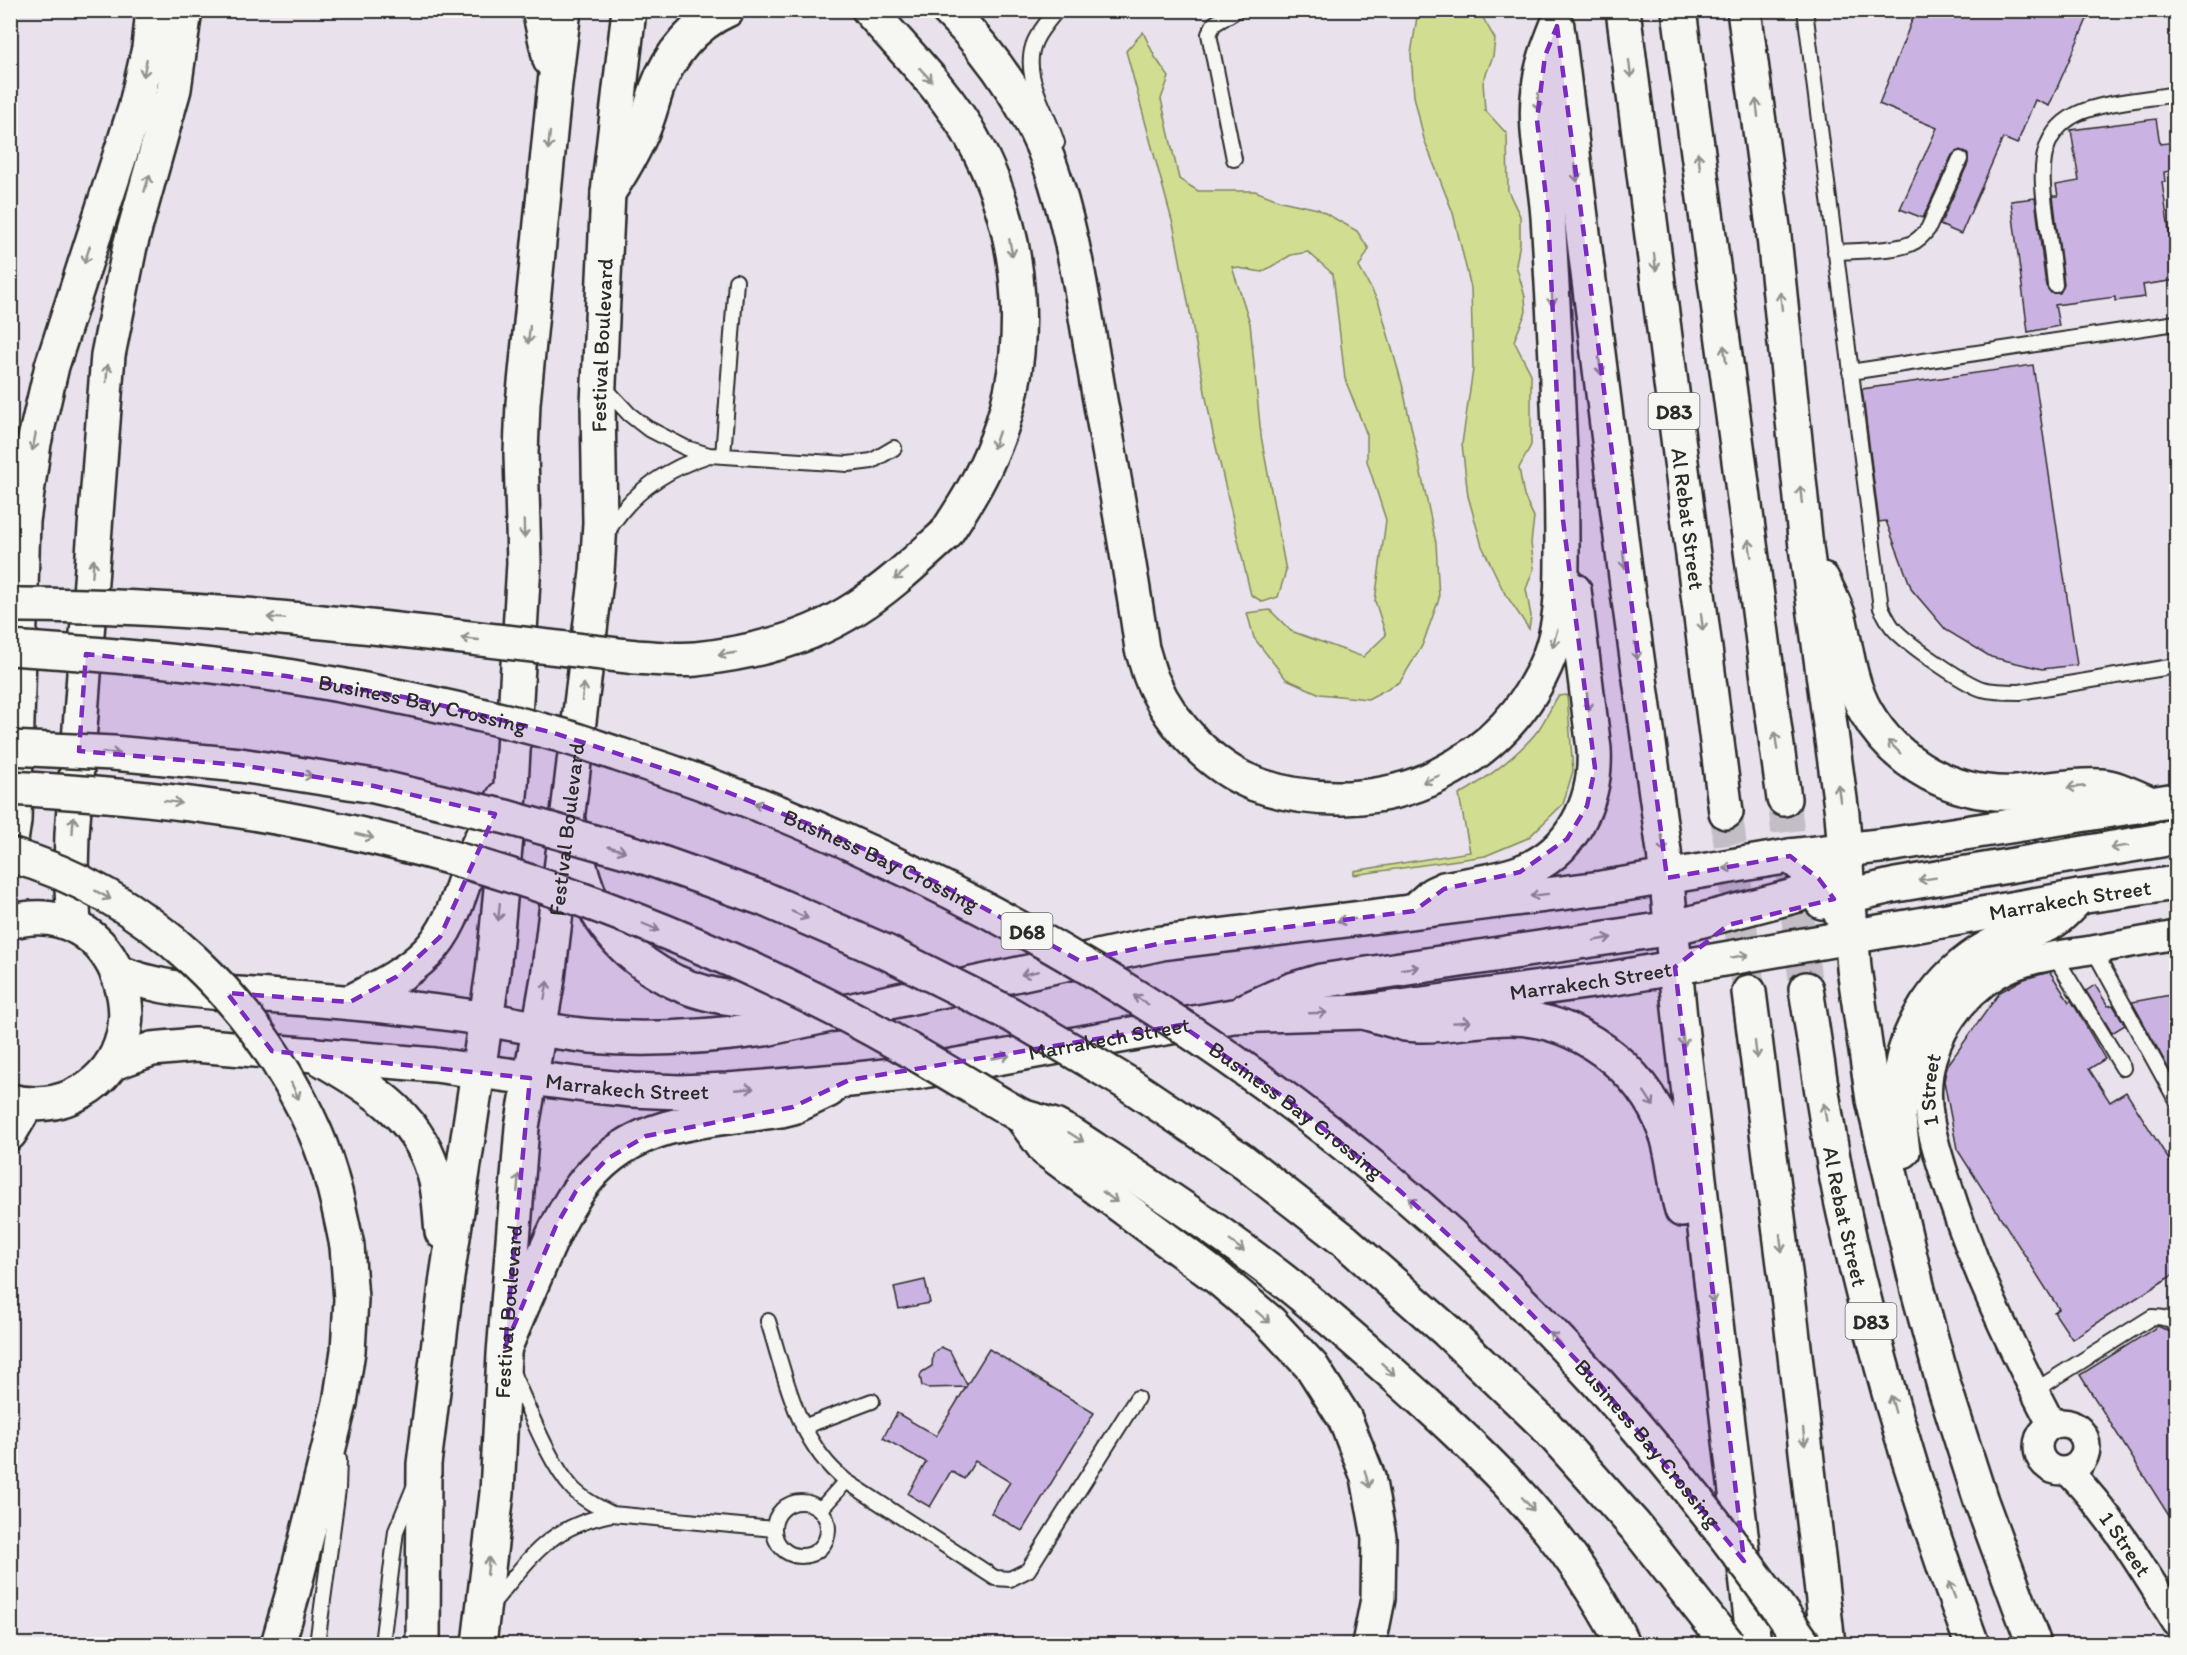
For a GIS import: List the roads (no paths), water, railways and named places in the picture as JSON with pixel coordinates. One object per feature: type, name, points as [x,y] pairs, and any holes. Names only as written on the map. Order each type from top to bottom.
[{"type":"main road","points":[[10,848],[15,809],[23,521],[32,452],[52,366],[137,100],[149,48],[153,10]]},
{"type":"main road","points":[[74,925],[71,871],[72,834],[108,355],[130,246],[174,90],[185,10]]},
{"type":"main road","points":[[539,10],[555,82]]},
{"type":"main road","points":[[423,1644],[424,1464],[447,1277],[493,972],[511,785],[524,563],[522,412],[564,10]]},
{"type":"main road","name":"Festival Boulevard","points":[[481,1630],[497,1493],[522,1127],[548,978],[599,546],[598,425],[608,193],[629,10]]},
{"type":"main road","points":[[608,193],[626,165],[643,130],[658,86],[673,57],[694,32],[727,10]]},
{"type":"main road","points":[[10,605],[158,610],[287,619],[636,657],[693,659],[750,651],[805,634],[856,609],[902,574],[945,535],[970,495],[991,454],[1006,410],[1015,364],[1018,317],[1016,271],[1003,214],[992,180],[972,138],[947,99],[878,21],[850,10]]},
{"type":"main road","points":[[948,10],[991,59],[1017,97],[1056,181],[1071,239],[1083,301],[1142,649],[1153,683],[1171,714],[1194,742],[1221,765],[1253,783],[1296,796],[1340,798],[1385,793],[1427,781],[1460,765],[1489,744],[1514,718],[1535,688],[1550,656],[1559,621],[1563,520],[1548,214],[1537,120],[1539,88],[1545,56],[1557,18]]},
{"type":"main road","name":"Al Rebat Street","points":[[1623,10],[1726,812]]},
{"type":"main road","name":"D83","points":[[1679,10],[1784,799]]},
{"type":"main road","points":[[1744,10],[1773,227],[1806,547],[1842,814],[1845,851],[1834,891]]},
{"type":"main road","points":[[1557,18],[1672,927],[1707,1255],[1754,1644]]},
{"type":"main road","points":[[1414,911],[1433,894],[1444,889],[1520,872],[1538,864],[1567,839],[1587,806],[1595,768],[1594,749],[1563,520]]},
{"type":"main road","points":[[1806,547],[1837,611],[1850,668],[1866,711],[1878,731],[1912,763],[1940,779],[1992,793],[2102,786],[2164,802]]},
{"type":"main road","name":"Business Bay Crossing","points":[[10,648],[147,658],[286,676],[420,700],[554,733],[686,776],[814,826],[940,884],[1061,950],[1179,1023],[1292,1103],[1399,1190],[1501,1283],[1598,1382],[1688,1486],[1804,1644]]},
{"type":"main road","points":[[10,748],[113,753],[240,765],[374,786],[506,817],[636,854],[764,899],[888,953],[1010,1014],[1127,1083],[1230,1152],[1354,1248],[1447,1331],[1545,1425],[1635,1526],[1728,1644]]},
{"type":"main road","points":[[350,1002],[413,966],[440,937],[458,903],[476,848],[511,785]]},
{"type":"main road","points":[[10,788],[113,795],[222,808],[329,827],[435,853],[539,885],[651,927],[815,999],[886,1036],[1021,1116],[1066,1131],[1228,1239],[1329,1317],[1462,1436],[1506,1479],[1581,1571],[1615,1627],[1622,1644]]},
{"type":"main road","name":"Marrakech Street","points":[[118,972],[176,989],[350,1002],[440,1012],[589,1036],[677,1038],[765,1029],[1162,943],[1666,878],[1790,856],[1845,851],[2164,802]]},
{"type":"main road","points":[[567,818],[586,885],[598,914],[633,955],[655,972],[680,985],[707,994],[856,1009]]},
{"type":"main road","points":[[1233,1016],[1291,990],[1321,981],[1672,927],[1790,898],[1805,891],[1834,891],[1896,885],[2161,840],[2176,835]]},
{"type":"main road","points":[[10,855],[28,860],[82,883],[133,912],[180,947],[222,987],[259,1032],[291,1081],[316,1134],[335,1189],[347,1246],[351,1309],[348,1351],[340,1403],[278,1644]]},
{"type":"main road","points":[[1790,856],[1834,891],[1851,937],[1873,1100],[1918,1290],[1944,1386],[1974,1480],[2034,1644]]},
{"type":"main road","name":"Marrakech Street","points":[[111,1064],[152,1049],[184,1045],[435,1065],[632,1090],[680,1092],[728,1090],[849,1080],[912,1073],[1233,1016],[1363,1012],[1605,980],[2079,897],[2176,883]]},
{"type":"main road","points":[[1675,967],[1709,936],[1728,925],[1834,891]]},
{"type":"main road","points":[[1918,1290],[1898,1109],[1899,1085],[1910,1038],[1933,996],[1968,960],[2012,935],[2053,922],[2079,897]]},
{"type":"main road","points":[[10,922],[39,918],[74,925],[100,945],[118,972],[124,990],[126,1009],[125,1028],[120,1047],[111,1064],[99,1079],[83,1091],[65,1100],[46,1104],[19,1102],[10,1133]]},
{"type":"main road","name":"Al Rebat Street","points":[[1806,989],[1843,1208],[1865,1300],[1908,1460],[1972,1644]]},
{"type":"main road","points":[[1749,992],[1789,1303],[1828,1644]]},
{"type":"main road","points":[[1363,1012],[1405,1024],[1419,1025],[1511,1018],[1533,1021],[1575,1034],[1613,1058],[1643,1090],[1655,1109],[1671,1150],[1683,1212],[1707,1255]]},
{"type":"main road","points":[[315,1055],[383,1097],[413,1129],[427,1155],[436,1182],[447,1277]]},
{"type":"main road","points":[[505,1351],[565,1208],[583,1183],[607,1160],[636,1141],[668,1128],[793,1107],[849,1080]]},
{"type":"main road","points":[[1021,1116],[1046,1150],[1218,1278],[1270,1322],[1312,1367],[1345,1419],[1368,1477],[1379,1537],[1378,1599],[1369,1644]]},
{"type":"main road","points":[[2019,1599],[2044,1644]]},
{"type":"street","name":"1 Street","points":[[2052,1425],[2016,1356],[1984,1286],[1956,1213],[1933,1139],[1927,1106],[1929,1073],[1938,1041],[1955,1012],[1974,992],[1996,975],[2022,963],[2054,955],[2176,935]]},
{"type":"street","points":[[2061,1423],[2071,1425],[2085,1439],[2086,1449],[2083,1458],[2077,1466],[2068,1471],[2051,1469],[2043,1463],[2039,1455],[2037,1447],[2039,1438],[2044,1430],[2052,1425],[2061,1423]]},
{"type":"street","name":"1 Street","points":[[2068,1471],[2089,1492],[2109,1518],[2176,1622]]},
{"type":"lane","points":[[1056,181],[1060,161],[1057,142],[1030,72],[1030,55],[1035,39],[1057,10]]},
{"type":"lane","points":[[1234,159],[1209,34],[1214,24],[1237,10]]},
{"type":"lane","points":[[1805,10],[1881,608],[1892,628],[1964,680],[1982,688],[2000,692],[2019,692],[2176,666]]},
{"type":"lane","points":[[2055,285],[2042,163],[2048,144],[2060,127],[2076,114],[2095,108],[2176,94]]},
{"type":"lane","points":[[1835,252],[1899,247],[1910,244],[1920,237],[1928,229],[1960,159]]},
{"type":"lane","points":[[716,455],[736,281]]},
{"type":"lane","points":[[1850,372],[2176,323]]},
{"type":"lane","points":[[600,380],[629,414],[646,428],[686,448],[716,455],[848,464],[873,461],[894,447]]},
{"type":"lane","points":[[599,546],[621,512],[650,483],[685,463],[716,455]]},
{"type":"lane","points":[[2093,949],[2176,1100]]},
{"type":"lane","points":[[2054,955],[2123,1068]]},
{"type":"lane","points":[[2034,1391],[2152,1317],[2163,1317],[2176,1326]]},
{"type":"lane","points":[[768,1321],[802,1427],[825,1463],[846,1481],[989,1575],[1003,1579],[1017,1577],[1028,1570],[1137,1398]]},
{"type":"lane","points":[[505,1351],[560,1471],[584,1498],[612,1514]]},
{"type":"lane","points":[[802,1427],[872,1401]]},
{"type":"lane","points":[[317,1644],[338,1490],[340,1403]]},
{"type":"lane","points":[[382,1644],[396,1531],[424,1464]]},
{"type":"lane","points":[[820,1510],[846,1481]]},
{"type":"lane","points":[[804,1502],[820,1510],[828,1526],[824,1543],[811,1554],[794,1555],[779,1546],[774,1529],[779,1512],[795,1503],[804,1502]]},
{"type":"lane","points":[[481,1630],[540,1547],[578,1522],[612,1514],[774,1529]]},
{"type":"tunnel","points":[[1784,799],[1806,989]]},
{"type":"tunnel","points":[[1726,812],[1749,992]]}]
